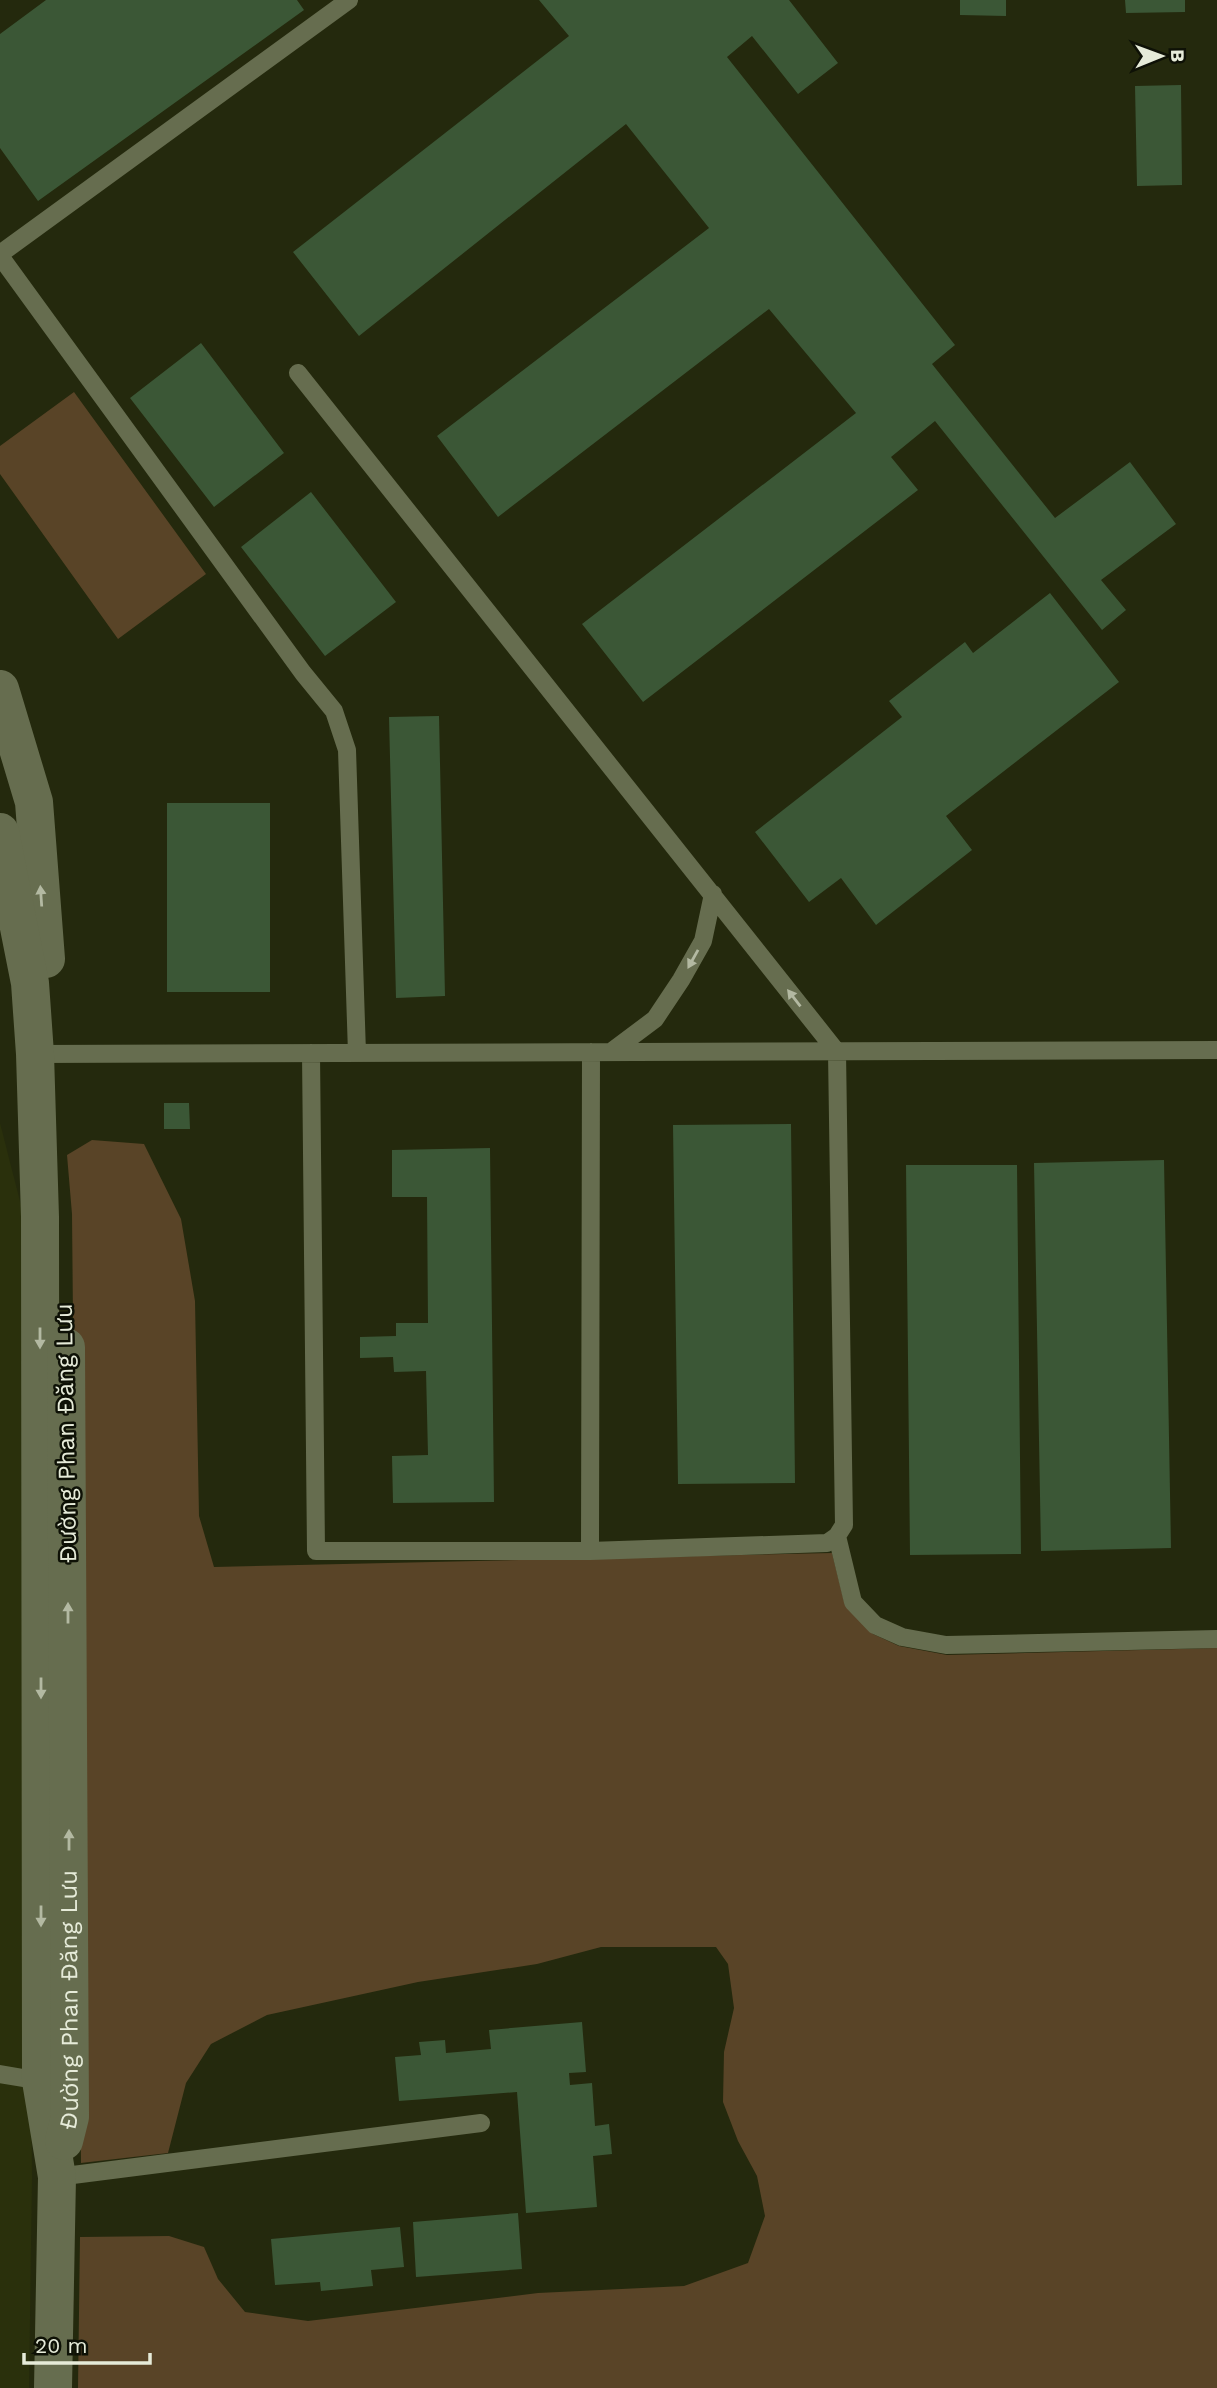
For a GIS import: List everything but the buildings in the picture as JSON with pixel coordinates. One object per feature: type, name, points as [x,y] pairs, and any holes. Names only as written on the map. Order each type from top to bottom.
[{"type":"street","name":"Đường Phan Đăng Lưu","points":[[0,689],[34,802],[44,1054],[67,1363],[70,2117],[57,2177]]},
{"type":"street","name":"Đường Phan Đăng Lưu","points":[[0,832],[44,1054],[40,1245],[41,2081],[57,2177]]},
{"type":"street","points":[[53,2388],[57,2177]]},
{"type":"lane","points":[[349,0],[0,255],[303,673],[334,711],[346,750],[357,1053]]},
{"type":"lane","points":[[298,373],[837,1052],[844,1525],[837,1536],[827,1543],[590,1551],[316,1551],[311,1053]]},
{"type":"lane","points":[[611,1052],[656,1019],[681,981],[703,941],[713,894]]},
{"type":"lane","points":[[44,1054],[1217,1050]]},
{"type":"lane","points":[[590,1551],[591,1052]]},
{"type":"lane","points":[[837,1536],[853,1602],[875,1625],[902,1637],[946,1646],[1217,1639]]},
{"type":"lane","points":[[0,2074],[41,2081]]},
{"type":"lane","points":[[57,2177],[481,2123]]},
{"type":"shaded area","points":[[74,392],[206,574],[118,639],[0,474],[0,446]]},
{"type":"shaded area","points":[[0,1123],[24,1217],[32,2177],[29,2388],[0,2388]]},
{"type":"shaded area","points":[[92,1140],[144,1144],[181,1219],[195,1301],[199,1516],[214,1567],[832,1553],[845,1605],[873,1634],[899,1646],[947,1655],[1217,1648],[1217,2388],[78,2388],[80,2237],[169,2236],[204,2247],[218,2279],[245,2312],[308,2321],[538,2293],[684,2286],[748,2263],[765,2216],[757,2176],[738,2141],[723,2102],[724,2052],[734,2008],[728,1964],[716,1947],[601,1947],[537,1964],[418,1982],[267,2015],[211,2044],[186,2083],[168,2153],[81,2163],[72,1214],[67,1155]]}]
